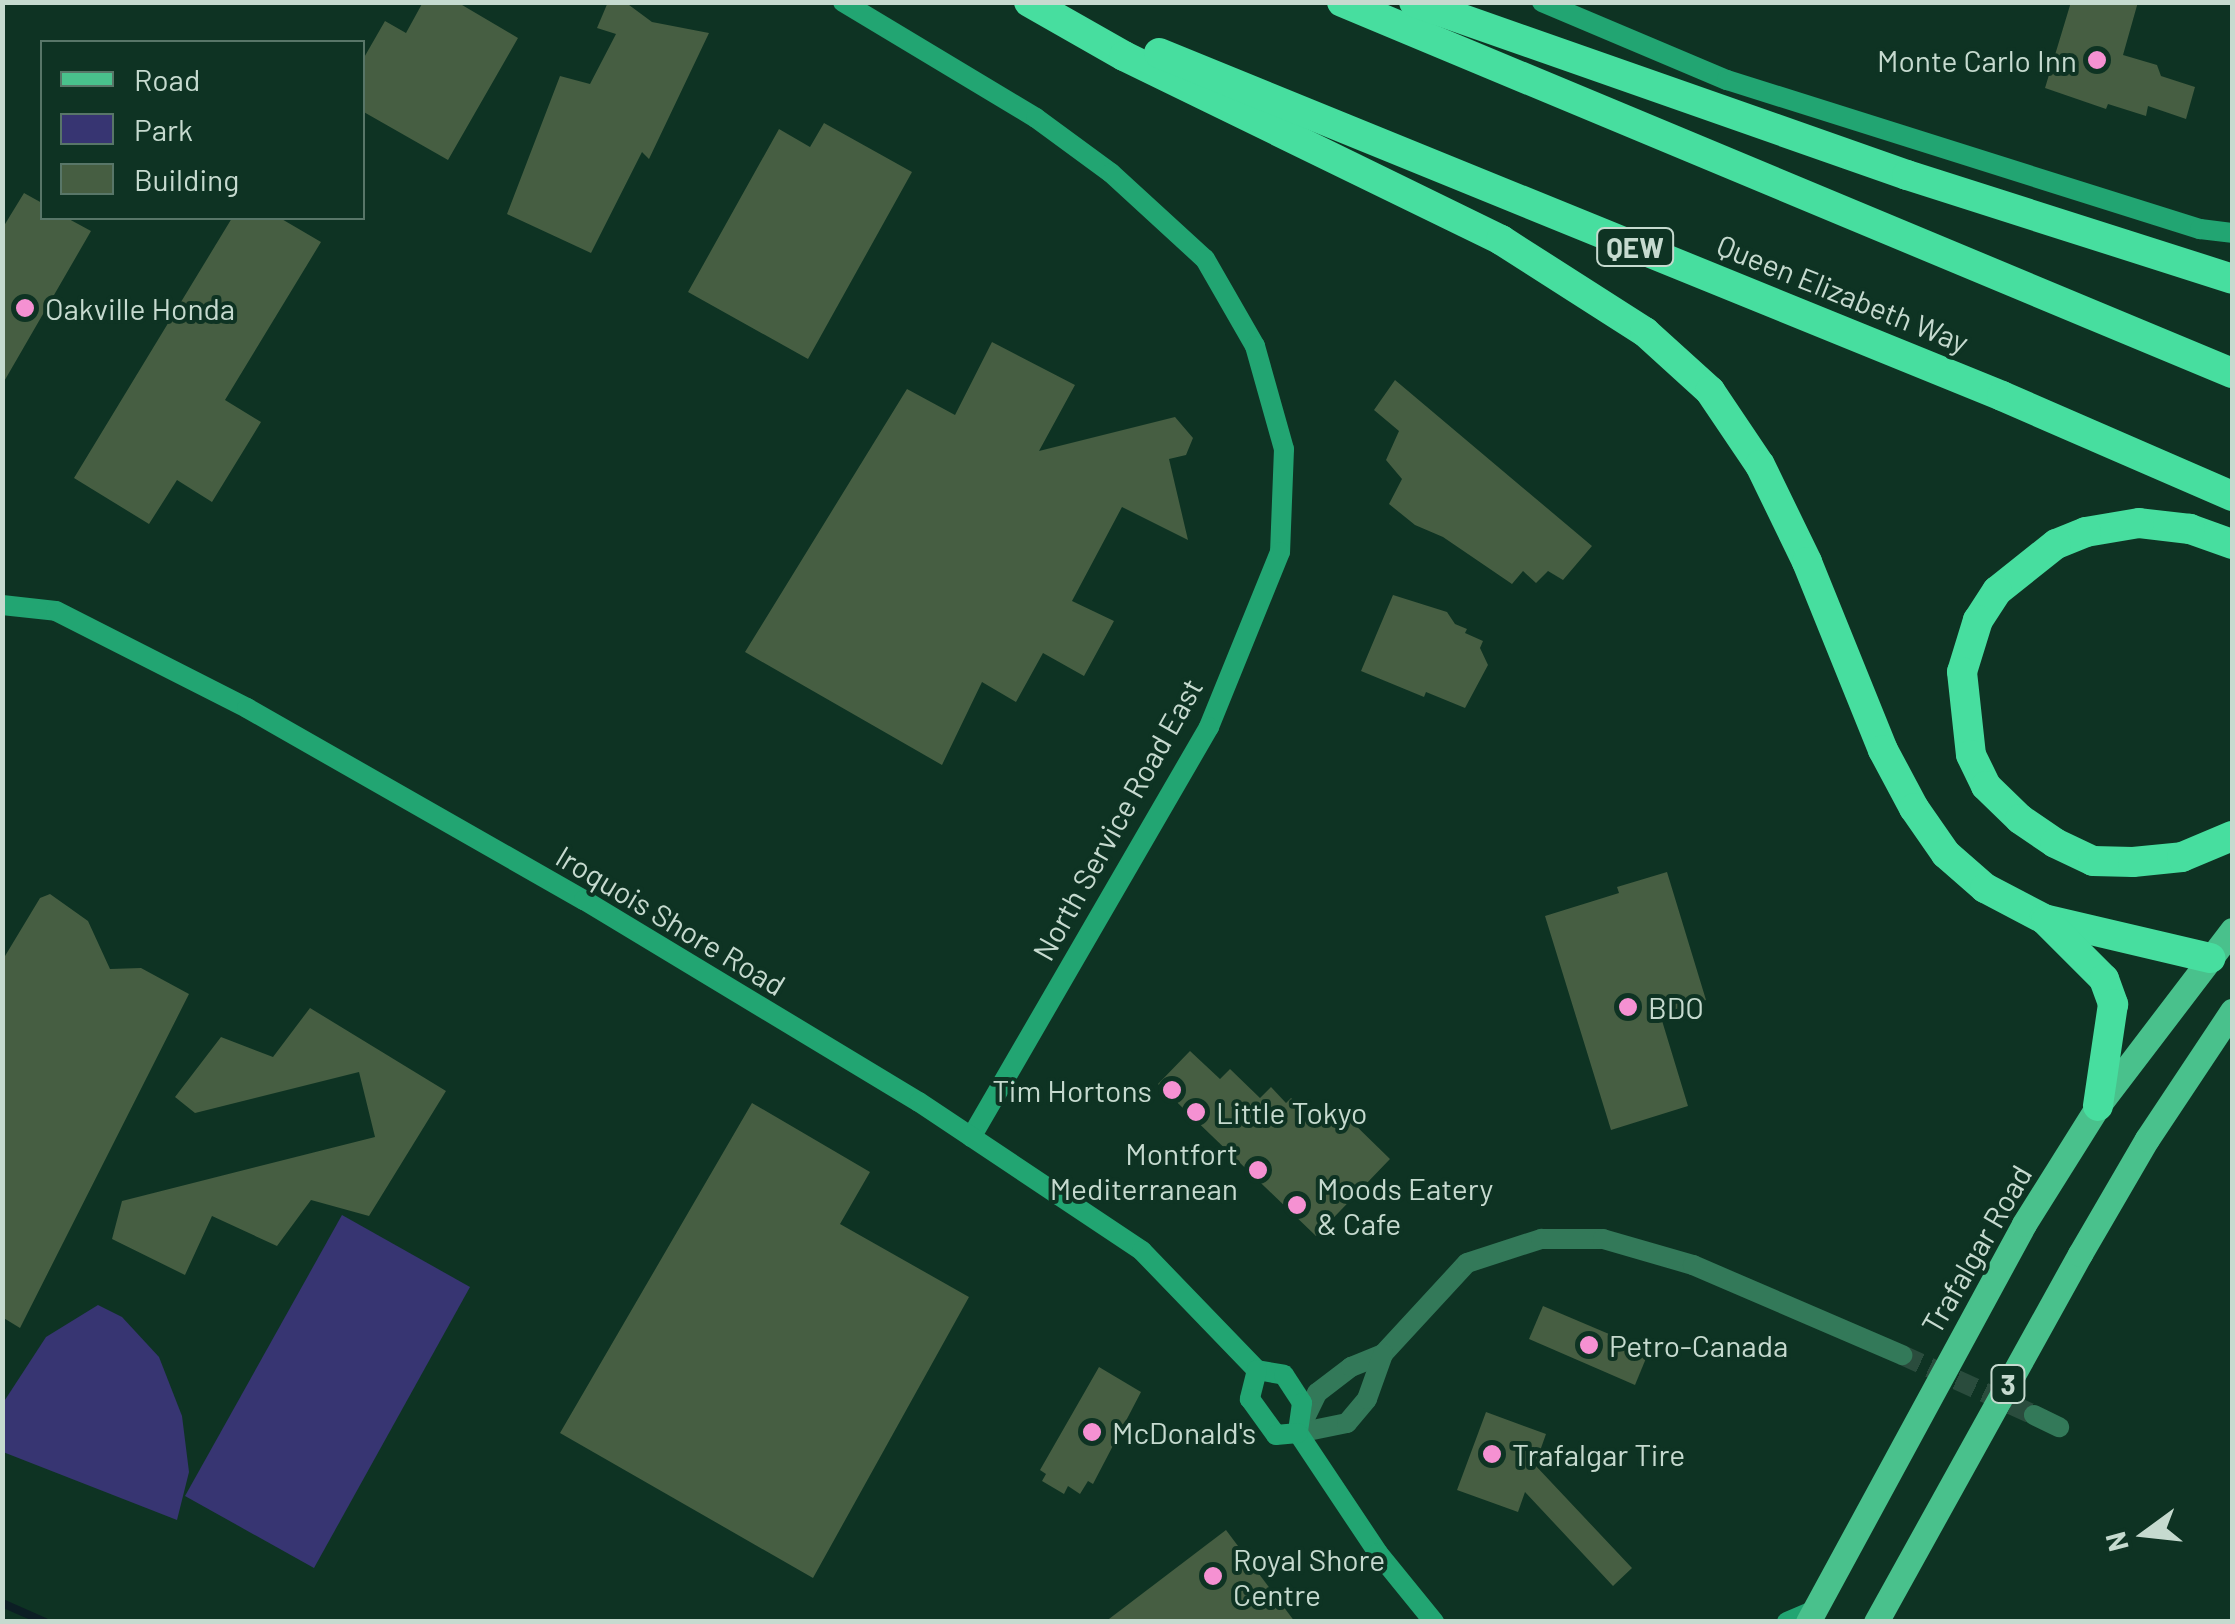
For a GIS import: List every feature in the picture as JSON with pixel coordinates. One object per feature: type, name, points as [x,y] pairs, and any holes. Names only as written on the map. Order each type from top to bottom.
[{"type":"highway","name":"Queen Elizabeth Way","points":[[1032,2],[2002,396],[2232,496]]},
{"type":"highway","points":[[1032,2],[1124,56],[1501,240],[1645,332],[1710,390],[1768,481],[1807,562],[1883,750],[1914,808],[1946,854],[1985,888],[2044,919],[2221,959]]},
{"type":"highway","points":[[1342,2],[2232,373]]},
{"type":"highway","points":[[1414,2],[1907,176],[2232,279]]},
{"type":"highway","points":[[2232,544],[2190,529],[2138,523],[2086,532],[2056,544],[1996,591],[1978,620],[1962,672],[1971,755],[1986,786],[2020,819],[2055,843],[2093,861],[2133,862],[2182,857],[2232,836]]},
{"type":"highway","points":[[2044,919],[2104,978],[2113,1004],[2112,1034],[2098,1106]]},
{"type":"main road","name":"Trafalgar Road","points":[[1810,1616],[2024,1224],[2098,1106],[2221,959],[2232,930]]},
{"type":"main road","name":"3","points":[[1876,1622],[2118,1188],[2232,1011]]},
{"type":"street","name":"North Service Road East","points":[[843,2],[1036,118],[1111,173],[1205,259],[1256,346],[1284,449],[1280,552],[1209,728],[971,1138]]},
{"type":"street","points":[[1542,2],[1727,80],[2200,230],[2232,232]]},
{"type":"street","name":"Iroquois Shore Road","points":[[2,605],[56,611],[229,698],[584,900],[971,1138],[1142,1251],[1256,1370],[1284,1375],[1302,1403],[1298,1432],[1378,1553],[1434,1622]]},
{"type":"street","points":[[1298,1432],[1347,1423],[1367,1399],[1383,1354],[1467,1263],[1541,1239],[1603,1239],[1692,1265],[1902,1355]]},
{"type":"street","points":[[1298,1432],[1317,1393],[1351,1367],[1383,1354]]},
{"type":"street","name":"Iroquois Shore Road","points":[[1256,1370],[1250,1399],[1276,1435],[1298,1432]]},
{"type":"street","points":[[2034,1414],[2059,1427]]},
{"type":"street","points":[[1787,1622],[1810,1616]]},
{"type":"green space","points":[[342,1215],[470,1287],[314,1568],[185,1496]]},
{"type":"green space","points":[[98,1305],[122,1317],[159,1357],[182,1416],[189,1472],[177,1520],[3,1452],[3,1403],[46,1337]]},
{"type":"building","points":[[423,2],[457,2],[518,38],[448,160],[365,113],[365,56],[385,21],[406,33]]},
{"type":"building","points":[[608,2],[625,2],[652,22],[709,33],[649,159],[642,152],[591,253],[507,214],[560,76],[590,84],[616,34],[597,28]]},
{"type":"building","name":"Monte Carlo Inn","points":[[2071,2],[2138,2],[2123,55],[2157,65],[2161,76],[2195,87],[2186,119],[2148,106],[2146,116],[2108,104],[2106,109],[2045,88]]},
{"type":"building","points":[[824,123],[912,172],[808,359],[688,292],[779,129],[810,147]]},
{"type":"building","name":"Oakville Honda","points":[[24,193],[40,202],[40,220],[71,220],[91,231],[2,385],[2,229]]},
{"type":"building","points":[[231,220],[283,220],[321,242],[225,400],[261,422],[212,502],[177,480],[149,524],[74,478]]},
{"type":"building","points":[[992,342],[1075,385],[1039,451],[1175,417],[1193,438],[1186,455],[1169,459],[1188,540],[1122,507],[1072,601],[1114,621],[1084,676],[1043,653],[1016,702],[982,682],[942,765],[745,652],[907,389],[955,415]]},
{"type":"building","points":[[1395,380],[1592,546],[1563,580],[1548,571],[1536,583],[1523,571],[1512,584],[1443,537],[1415,525],[1389,504],[1402,479],[1386,460],[1399,431],[1374,410]]},
{"type":"building","points":[[1393,595],[1447,612],[1455,624],[1467,629],[1465,633],[1483,641],[1480,648],[1488,665],[1465,708],[1426,692],[1424,697],[1361,671]]},
{"type":"building","name":"BDO","points":[[1667,872],[1706,1000],[1660,1014],[1688,1106],[1611,1130],[1545,916],[1619,893],[1617,887]]},
{"type":"building","points":[[50,894],[88,921],[110,969],[141,968],[189,994],[20,1328],[2,1317],[2,961],[40,898]]},
{"type":"building","points":[[310,1008],[446,1091],[369,1216],[311,1200],[277,1246],[212,1216],[185,1275],[112,1239],[122,1201],[375,1137],[359,1072],[195,1113],[175,1097],[221,1037],[273,1057]]},
{"type":"building","points":[[1190,1051],[1220,1079],[1230,1069],[1260,1098],[1271,1087],[1286,1103],[1291,1098],[1315,1121],[1322,1113],[1338,1129],[1348,1118],[1390,1159],[1316,1236],[1158,1084]]},
{"type":"building","points":[[752,1103],[870,1172],[840,1224],[969,1297],[813,1578],[560,1433]]},
{"type":"building","name":"Petro-Canada","points":[[1543,1306],[1649,1351],[1635,1385],[1529,1339]]},
{"type":"building","name":"McDonald's","points":[[1099,1367],[1141,1392],[1093,1484],[1088,1481],[1080,1494],[1068,1486],[1064,1494],[1042,1481],[1046,1474],[1040,1470]]},
{"type":"building","points":[[1486,1412],[1546,1434],[1535,1465],[1632,1568],[1613,1586],[1525,1492],[1518,1512],[1457,1490]]},
{"type":"building","name":"Royal Shore Centre","points":[[1226,1530],[1295,1622],[1105,1622]]},
{"type":"waterway","points":[[2,1603],[45,1622]]},
{"type":"tunnel","points":[[1902,1355],[2034,1415]]},
{"type":"place","name":"Monte Carlo Inn","points":[[2097,60]]},
{"type":"place","name":"Oakville Honda","points":[[25,308]]},
{"type":"place","name":"BDO","points":[[1628,1007]]},
{"type":"place","name":"Tim Hortons","points":[[1172,1090]]},
{"type":"place","name":"Little Tokyo","points":[[1196,1112]]},
{"type":"place","name":"Montfort Mediterranean","points":[[1258,1170]]},
{"type":"place","name":"Moods Eatery & Cafe","points":[[1297,1205]]},
{"type":"place","name":"Petro-Canada","points":[[1589,1345]]},
{"type":"place","name":"McDonald's","points":[[1092,1432]]},
{"type":"place","name":"Trafalgar Tire","points":[[1492,1454]]},
{"type":"place","name":"Royal Shore Centre","points":[[1213,1576]]}]
